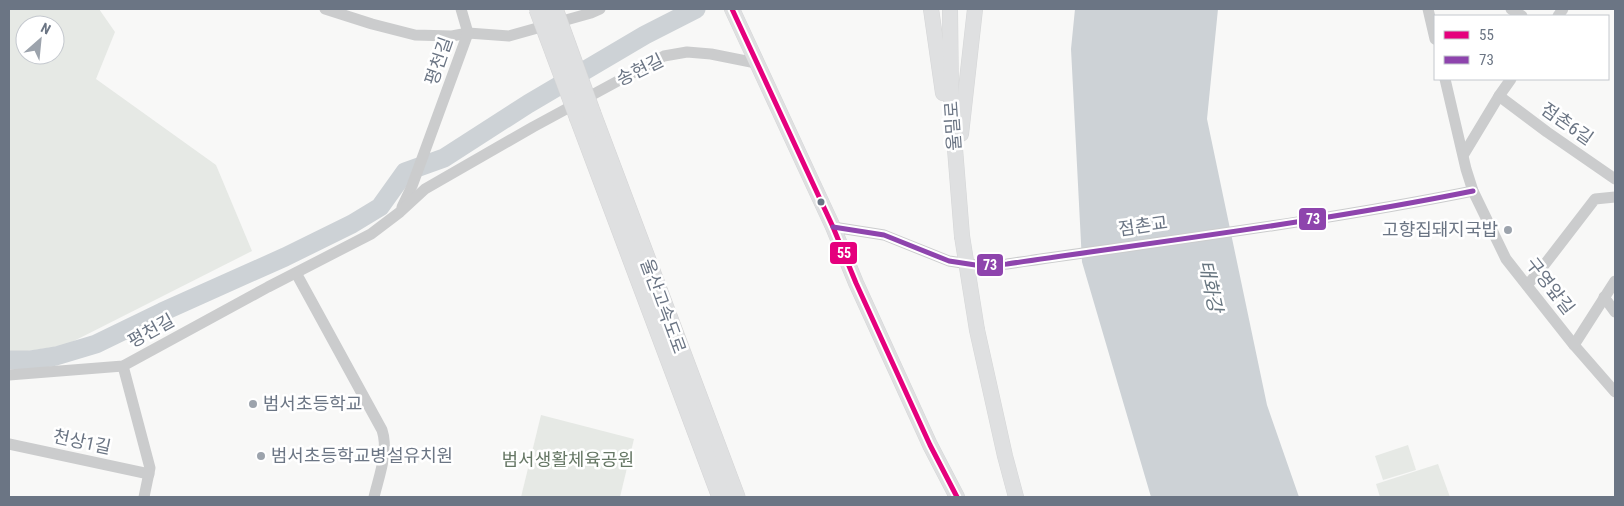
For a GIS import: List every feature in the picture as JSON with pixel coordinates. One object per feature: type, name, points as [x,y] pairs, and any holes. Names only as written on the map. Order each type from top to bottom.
[{"type":"highway","points":[[538,9],[586,116]]},
{"type":"highway","points":[[554,9],[586,116]]},
{"type":"highway","name":"울산고속도로","points":[[586,116],[721,497]]},
{"type":"highway","name":"울산고속도로","points":[[586,116],[736,497]]},
{"type":"main road","points":[[734,12],[833,227],[856,283],[930,445],[957,497]]},
{"type":"main road","points":[[931,13],[956,173]]},
{"type":"main road","name":"울밀로","points":[[950,13],[951,99],[962,236],[977,330],[1016,497]]},
{"type":"main road","points":[[956,173],[974,13]]},
{"type":"street","points":[[325,9],[372,24],[416,35],[452,36],[468,33],[509,36],[600,9]]},
{"type":"street","points":[[461,9],[468,33]]},
{"type":"street","points":[[1428,9],[1434,35]]},
{"type":"street","name":"평천길","points":[[400,212],[412,186],[468,33]]},
{"type":"street","name":"송현길","points":[[533,128],[664,56],[687,52],[711,54],[756,63]]},
{"type":"street","name":"구영앞길","points":[[1445,80],[1473,191],[1506,259],[1574,345],[1615,392]]},
{"type":"street","points":[[1464,154],[1510,80]]},
{"type":"street","name":"점촌6길","points":[[1499,96],[1615,179]]},
{"type":"street","name":"평천길","points":[[9,375],[123,366],[268,287],[371,234],[400,212],[425,189],[533,128]]},
{"type":"street","name":"점촌교","points":[[833,227],[884,235],[949,261],[982,266],[1007,264],[1283,223],[1473,191]]},
{"type":"street","points":[[1527,285],[1595,199],[1615,197]]},
{"type":"street","points":[[296,274],[382,430],[385,440],[384,451],[374,497]]},
{"type":"street","points":[[1574,345],[1604,297],[1614,285]]},
{"type":"street","points":[[1604,297],[1615,312]]},
{"type":"street","points":[[123,366],[150,468],[144,497]]},
{"type":"street","name":"천상1길","points":[[9,444],[149,474]]},
{"type":"green space","points":[[9,9],[99,9],[115,32],[96,79],[216,165],[252,251],[66,345],[9,354]]},
{"type":"green space","name":"범서생활체육공원","points":[[541,415],[634,439],[620,497],[521,497]]},
{"type":"green space","points":[[1408,445],[1416,470],[1383,480],[1375,456]]},
{"type":"green space","points":[[1438,464],[1450,497],[1380,497],[1376,484]]},
{"type":"water","name":"태화강","points":[[1075,9],[1218,9],[1207,119],[1267,405],[1299,497],[1151,497],[1082,262],[1071,49]]},
{"type":"waterway","points":[[9,360],[31,360],[56,356],[96,344],[352,224],[380,207],[405,172],[444,158],[528,104],[645,35],[696,9]]},
{"type":"transit line","name":"55","points":[[732,9],[833,227],[856,283],[930,445],[957,497]]},
{"type":"transit line","name":"73","points":[[833,227],[884,235],[949,261],[982,266],[1299,222],[1473,191]]},
{"type":"place","name":"고향집돼지국밥","points":[[1508,230]]},
{"type":"place","name":"범서초등학교","points":[[253,404]]},
{"type":"place","name":"범서초등학교병설유치원","points":[[261,456]]}]
